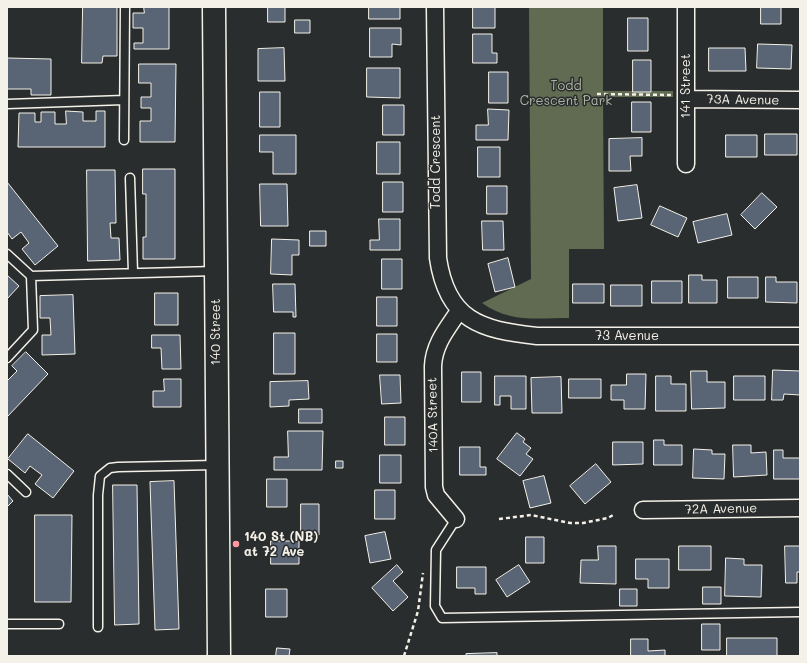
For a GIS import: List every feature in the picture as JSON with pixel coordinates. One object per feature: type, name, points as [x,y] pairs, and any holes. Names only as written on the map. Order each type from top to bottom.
[{"type":"main road","name":"140 Street","points":[[214,7],[219,656]]},
{"type":"street","name":"Todd Crescent","points":[[435,7],[438,258],[441,279],[445,290],[459,311]]},
{"type":"street","name":"141 Street","points":[[686,7],[681,97],[686,164]]},
{"type":"street","name":"73A Avenue","points":[[681,97],[800,100]]},
{"type":"street","name":"73 Avenue","points":[[459,311],[491,328],[537,336],[800,336]]},
{"type":"street","name":"140A Street","points":[[456,519],[436,495],[434,487],[433,366],[434,351],[440,338],[459,311]]},
{"type":"street","name":"72A Avenue","points":[[643,510],[800,508]]},
{"type":"lane","points":[[124,140],[125,7]]},
{"type":"lane","points":[[7,104],[124,100]]},
{"type":"lane","points":[[130,178],[133,273]]},
{"type":"lane","points":[[7,254],[30,276],[33,330],[7,358]]},
{"type":"lane","points":[[30,276],[216,271]]},
{"type":"lane","points":[[98,627],[98,495],[100,476],[110,468],[118,467],[217,465]]},
{"type":"lane","points":[[7,474],[26,492]]},
{"type":"lane","points":[[456,519],[436,550],[435,606],[442,618],[800,612]]},
{"type":"lane","points":[[7,624],[59,624]]},
{"type":"path","points":[[597,94],[681,97]]},
{"type":"path","points":[[499,519],[531,516],[570,523],[583,523],[613,516]]},
{"type":"path","points":[[404,656],[418,611],[424,568]]},
{"type":"green space","name":"Todd Crescent Park","points":[[529,7],[603,7],[603,91],[673,91],[673,97],[603,97],[604,249],[569,249],[569,318],[534,319],[513,317],[503,314],[482,303],[531,279]]},
{"type":"building","points":[[83,7],[117,7],[117,56],[103,56],[102,63],[82,63]]},
{"type":"building","points":[[144,7],[169,7],[169,49],[134,49],[134,43],[143,43],[143,28],[133,28],[133,13],[144,13]]},
{"type":"building","points":[[268,7],[285,7],[285,22],[268,22]]},
{"type":"building","points":[[369,7],[400,7],[400,19],[369,19]]},
{"type":"building","points":[[473,7],[495,7],[495,28],[473,28]]},
{"type":"building","points":[[761,7],[781,7],[781,24],[761,24]]},
{"type":"building","points":[[628,18],[648,18],[648,51],[628,51]]},
{"type":"building","points":[[295,20],[310,20],[310,33],[295,33]]},
{"type":"building","points":[[370,28],[401,28],[401,45],[392,44],[392,57],[370,57]]},
{"type":"building","points":[[473,34],[492,34],[492,53],[497,53],[497,63],[473,63]]},
{"type":"building","points":[[758,44],[792,45],[791,69],[757,68]]},
{"type":"building","points":[[284,48],[285,81],[258,81],[258,49]]},
{"type":"building","points":[[709,48],[745,48],[746,71],[709,71]]},
{"type":"building","points":[[7,58],[51,59],[51,95],[31,95],[31,89],[7,89]]},
{"type":"building","points":[[633,60],[651,60],[651,92],[633,92]]},
{"type":"building","points":[[139,64],[176,64],[175,142],[140,142],[140,121],[151,121],[151,108],[141,108],[141,97],[151,97],[151,83],[139,83]]},
{"type":"building","points":[[367,68],[400,68],[400,98],[367,97]]},
{"type":"building","points":[[489,72],[508,72],[508,103],[489,103]]},
{"type":"building","points":[[260,92],[280,92],[280,127],[260,127]]},
{"type":"building","points":[[632,102],[651,102],[651,132],[632,132]]},
{"type":"building","points":[[383,105],[404,105],[404,135],[383,135]]},
{"type":"building","points":[[488,109],[509,110],[508,140],[476,140],[476,125],[488,125]]},
{"type":"building","points":[[66,111],[83,112],[83,121],[96,121],[96,111],[105,111],[105,147],[18,147],[19,113],[35,113],[35,122],[41,122],[41,112],[55,112],[55,124],[66,124]]},
{"type":"building","points":[[765,134],[797,134],[797,155],[765,155]]},
{"type":"building","points":[[260,135],[296,135],[296,174],[273,174],[273,152],[260,152]]},
{"type":"building","points":[[726,135],[757,135],[757,157],[726,157]]},
{"type":"building","points":[[642,138],[642,156],[630,156],[631,171],[609,171],[609,139]]},
{"type":"building","points":[[377,142],[400,142],[400,174],[377,174]]},
{"type":"building","points":[[478,147],[500,147],[500,177],[478,177]]},
{"type":"building","points":[[143,169],[175,169],[175,259],[143,259],[143,237],[146,237],[146,194],[143,194]]},
{"type":"building","points":[[87,170],[115,170],[116,223],[110,223],[111,238],[119,238],[120,260],[88,261]]},
{"type":"building","points":[[7,182],[58,246],[35,265],[22,249],[29,243],[21,232],[12,239],[7,232]]},
{"type":"building","points":[[383,182],[403,182],[403,212],[383,212]]},
{"type":"building","points":[[260,184],[287,184],[288,226],[261,226]]},
{"type":"building","points":[[637,185],[642,218],[618,221],[614,188]]},
{"type":"building","points":[[487,186],[507,186],[507,214],[487,214]]},
{"type":"building","points":[[762,193],[777,207],[755,229],[741,215]]},
{"type":"building","points":[[660,206],[687,218],[678,237],[651,225]]},
{"type":"building","points":[[727,214],[732,235],[698,243],[693,222]]},
{"type":"building","points":[[379,219],[400,219],[400,250],[370,250],[370,240],[379,240]]},
{"type":"building","points":[[482,221],[503,221],[504,250],[483,250]]},
{"type":"building","points":[[310,231],[326,231],[326,246],[310,246]]},
{"type":"building","points":[[272,239],[299,240],[299,255],[292,255],[292,275],[271,274]]},
{"type":"building","points":[[508,258],[515,287],[495,292],[488,264]]},
{"type":"building","points":[[382,259],[402,259],[402,289],[382,289]]},
{"type":"building","points":[[7,275],[19,286],[7,299]]},
{"type":"building","points":[[689,275],[702,275],[702,280],[717,280],[717,303],[689,303]]},
{"type":"building","points":[[728,277],[758,277],[758,298],[728,298]]},
{"type":"building","points":[[766,277],[776,277],[776,282],[797,282],[797,303],[766,302]]},
{"type":"building","points":[[652,281],[682,281],[682,303],[652,303]]},
{"type":"building","points":[[273,284],[295,284],[296,317],[293,317],[293,312],[274,312]]},
{"type":"building","points":[[573,284],[604,284],[604,303],[573,303]]},
{"type":"building","points":[[611,285],[642,285],[642,306],[611,306]]},
{"type":"building","points":[[155,293],[178,293],[178,325],[155,325]]},
{"type":"building","points":[[73,295],[75,354],[42,355],[42,335],[51,335],[50,318],[40,318],[40,296]]},
{"type":"building","points":[[377,297],[397,297],[397,326],[377,326]]},
{"type":"building","points":[[274,333],[295,333],[295,374],[274,374]]},
{"type":"building","points":[[377,334],[397,334],[397,362],[377,362]]},
{"type":"building","points":[[152,335],[180,335],[181,369],[162,369],[161,348],[152,348]]},
{"type":"building","points":[[26,352],[48,374],[7,417],[7,381],[17,371],[12,366]]},
{"type":"building","points":[[773,370],[800,371],[800,395],[784,394],[783,400],[772,400]]},
{"type":"building","points":[[691,371],[707,371],[707,382],[725,382],[725,408],[692,409]]},
{"type":"building","points":[[462,372],[481,372],[481,402],[462,402]]},
{"type":"building","points":[[627,374],[646,374],[645,409],[624,409],[624,400],[611,400],[611,385],[626,385]]},
{"type":"building","points":[[380,375],[400,375],[401,403],[382,404]]},
{"type":"building","points":[[495,376],[526,376],[526,409],[511,409],[511,396],[500,396],[500,405],[495,405]]},
{"type":"building","points":[[656,376],[671,376],[671,384],[686,384],[686,411],[656,411]]},
{"type":"building","points":[[734,376],[765,376],[765,400],[734,400]]},
{"type":"building","points":[[561,377],[562,413],[532,413],[531,378]]},
{"type":"building","points":[[164,379],[181,379],[181,407],[153,407],[153,391],[164,391]]},
{"type":"building","points":[[569,379],[601,379],[601,398],[569,398]]},
{"type":"building","points":[[308,381],[309,399],[289,400],[289,406],[270,407],[270,382]]},
{"type":"building","points":[[299,409],[322,409],[322,423],[299,423]]},
{"type":"building","points":[[385,417],[405,417],[405,445],[385,445]]},
{"type":"building","points":[[288,431],[323,431],[322,470],[274,470],[274,457],[288,457]]},
{"type":"building","points":[[517,433],[525,439],[523,442],[531,448],[526,454],[533,459],[520,476],[497,459]]},
{"type":"building","points":[[28,434],[74,471],[53,498],[35,484],[42,475],[30,466],[25,473],[8,459]]},
{"type":"building","points":[[654,440],[664,440],[664,445],[682,445],[682,465],[654,465]]},
{"type":"building","points":[[613,442],[643,442],[643,464],[613,465]]},
{"type":"building","points":[[733,445],[751,445],[751,453],[766,452],[767,475],[734,477]]},
{"type":"building","points":[[460,447],[480,447],[480,467],[486,467],[486,475],[460,475]]},
{"type":"building","points":[[694,449],[712,450],[712,454],[725,454],[724,479],[693,478]]},
{"type":"building","points":[[774,450],[783,450],[783,458],[800,458],[800,479],[774,479]]},
{"type":"building","points":[[380,455],[401,455],[401,483],[380,483]]},
{"type":"building","points":[[336,461],[343,461],[343,468],[336,468]]},
{"type":"building","points":[[596,464],[611,482],[585,504],[570,486]]},
{"type":"building","points":[[544,476],[551,503],[530,508],[523,481]]},
{"type":"building","points":[[267,479],[287,479],[287,507],[267,507]]},
{"type":"building","points":[[174,481],[179,629],[155,630],[150,482]]},
{"type":"building","points":[[113,485],[137,485],[139,624],[115,625]]},
{"type":"building","points":[[375,490],[395,490],[395,519],[375,519]]},
{"type":"building","points":[[7,494],[13,501],[7,507]]},
{"type":"building","points":[[301,504],[319,504],[319,535],[301,535]]},
{"type":"building","points":[[35,515],[72,515],[71,602],[35,602]]},
{"type":"building","points":[[385,532],[391,559],[370,563],[365,536]]},
{"type":"building","points":[[526,537],[544,537],[544,563],[526,563]]},
{"type":"building","points":[[271,541],[299,541],[299,564],[271,564]]},
{"type":"building","points":[[598,546],[616,546],[616,584],[580,583],[581,560],[598,560]]},
{"type":"building","points":[[679,546],[711,546],[711,570],[679,570]]},
{"type":"building","points":[[785,546],[800,546],[800,572],[797,572],[797,583],[786,583]]},
{"type":"building","points":[[726,558],[744,559],[744,565],[762,565],[761,597],[725,596]]},
{"type":"building","points":[[636,559],[669,559],[669,588],[648,588],[648,579],[636,579]]},
{"type":"building","points":[[397,565],[403,572],[393,581],[408,597],[393,611],[372,588]]},
{"type":"building","points":[[519,565],[530,582],[507,597],[496,580]]},
{"type":"building","points":[[457,567],[486,567],[486,594],[475,594],[475,588],[457,588]]},
{"type":"building","points":[[703,587],[721,587],[721,604],[703,604]]},
{"type":"building","points":[[266,589],[287,589],[287,617],[266,617]]},
{"type":"building","points":[[620,589],[637,589],[637,606],[620,606]]},
{"type":"building","points":[[702,624],[720,624],[720,650],[702,650]]},
{"type":"building","points":[[727,638],[777,638],[777,656],[727,656]]},
{"type":"building","points":[[631,639],[648,639],[648,651],[665,650],[665,656],[631,656]]},
{"type":"building","points":[[277,648],[290,649],[289,656],[276,656]]},
{"type":"building","points":[[497,653],[497,656],[466,656],[466,654]]},
{"type":"place","name":"140 St (NB) at 72 Ave","points":[[236,544]]}]
